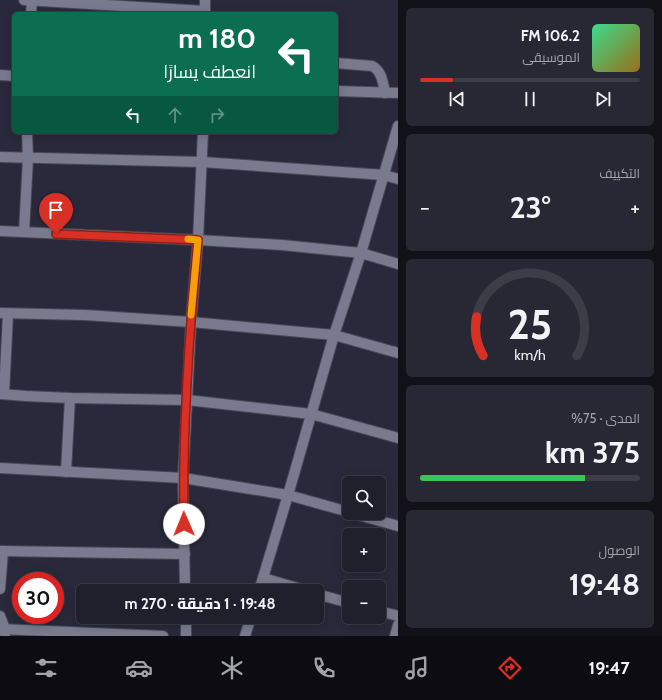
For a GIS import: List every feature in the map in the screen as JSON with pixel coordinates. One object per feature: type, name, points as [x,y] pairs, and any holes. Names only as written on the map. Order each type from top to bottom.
[{"type":"street","points":[[31,12],[28,0],[191,12]]},
{"type":"street","points":[[205,0],[205,12]]},
{"type":"street","points":[[338,63],[372,66],[377,68],[380,72],[385,93]]},
{"type":"street","points":[[0,75],[12,76]]},
{"type":"street","points":[[338,91],[398,93]]},
{"type":"street","points":[[261,584],[334,335],[361,253],[398,126]]},
{"type":"street","points":[[24,232],[28,158],[27,134]]},
{"type":"street","points":[[185,584],[183,478],[191,322],[198,240],[203,134]]},
{"type":"street","points":[[0,157],[202,162],[384,175],[398,179]]},
{"type":"street","points":[[0,231],[282,245],[361,253],[398,264]]},
{"type":"street","points":[[398,353],[334,335],[191,322],[85,315],[4,313],[2,394],[70,398],[187,400],[311,414],[398,438]]},
{"type":"street","points":[[66,472],[70,398]]},
{"type":"street","points":[[0,468],[183,478],[288,495],[342,511]]},
{"type":"street","points":[[376,520],[398,526]]},
{"type":"street","points":[[0,589],[2,551],[185,554]]},
{"type":"street","points":[[263,578],[284,584]]},
{"type":"street","points":[[324,596],[342,601]]},
{"type":"street","points":[[386,613],[398,616]]},
{"type":"street","points":[[0,616],[4,631],[163,636]]},
{"type":"street","points":[[186,624],[186,636]]},
{"type":"street","points":[[245,636],[249,624]]},
{"type":"street","points":[[395,636],[398,625]]},
{"type":"slow traffic","points":[[188,239],[198,240],[191,315]]},
{"type":"route","points":[[56,234],[198,240],[189,353],[183,478],[184,524]]}]
